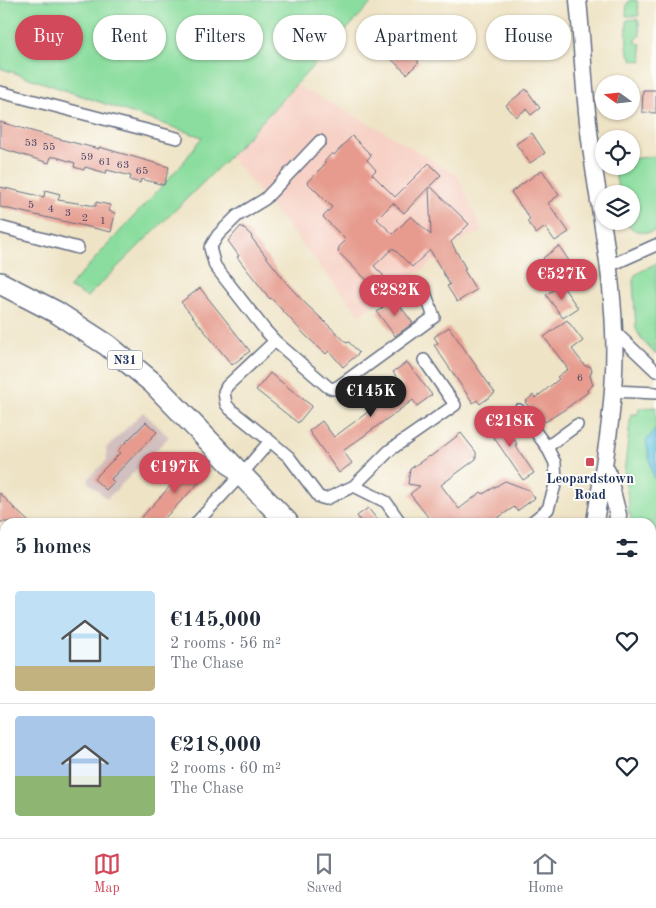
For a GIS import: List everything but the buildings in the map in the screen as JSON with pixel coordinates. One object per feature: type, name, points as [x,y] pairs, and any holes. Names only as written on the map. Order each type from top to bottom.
[{"type":"highway","name":"N31","points":[[0,283],[56,312],[107,345],[153,383],[283,518]]},
{"type":"main road","points":[[578,0],[591,146],[609,266],[614,331],[613,390],[605,464],[596,518]]},
{"type":"main road","points":[[605,464],[618,518]]},
{"type":"street","points":[[0,92],[177,138]]},
{"type":"street","points":[[320,141],[265,199],[237,216],[218,235],[210,248],[215,266],[275,341],[333,389],[434,317],[423,287]]},
{"type":"street","points":[[0,227],[78,248]]},
{"type":"street","points":[[609,266],[656,245]]},
{"type":"street","points":[[614,331],[656,371]]},
{"type":"street","points":[[275,341],[227,386],[224,392],[226,404],[289,457],[319,497],[326,499],[354,486],[390,450],[455,405],[424,360]]},
{"type":"street","points":[[613,390],[656,393]]},
{"type":"street","points":[[519,410],[547,447],[556,463],[556,482],[548,509],[537,518]]},
{"type":"street","points":[[547,447],[577,425]]},
{"type":"street","points":[[201,518],[270,441]]},
{"type":"street","points":[[354,486],[386,502],[397,518]]},
{"type":"shaded area","points":[[296,85],[378,128],[458,176],[482,232],[466,237],[360,315],[230,156]]},
{"type":"shaded area","points":[[143,412],[169,437],[107,499],[88,482],[90,476],[107,460],[106,448]]},
{"type":"green space","points":[[0,0],[374,0],[360,15],[356,15],[356,20],[346,30],[346,15],[273,15],[273,60],[319,60],[230,156],[87,297],[69,287],[183,163],[202,137],[0,68]]},
{"type":"green space","points":[[630,0],[637,0],[639,15],[626,16],[627,4]]},
{"type":"green space","points":[[637,19],[640,36],[636,39],[636,43],[641,44],[642,61],[633,60],[627,47],[627,20]]},
{"type":"green space","points":[[656,156],[656,231],[652,232],[634,230],[640,230],[640,185],[617,185],[616,175],[640,175],[640,158]]},
{"type":"green space","points":[[656,263],[656,355],[642,340],[636,329],[633,280],[635,275]]},
{"type":"green space","points":[[656,407],[656,518],[630,518],[631,514],[628,513],[629,504],[624,474],[631,414],[638,414],[639,408]]},
{"type":"water","points":[[656,429],[656,478],[653,477],[646,441]]},
{"type":"place","name":"Leopardstown Road","points":[[590,462]]}]
